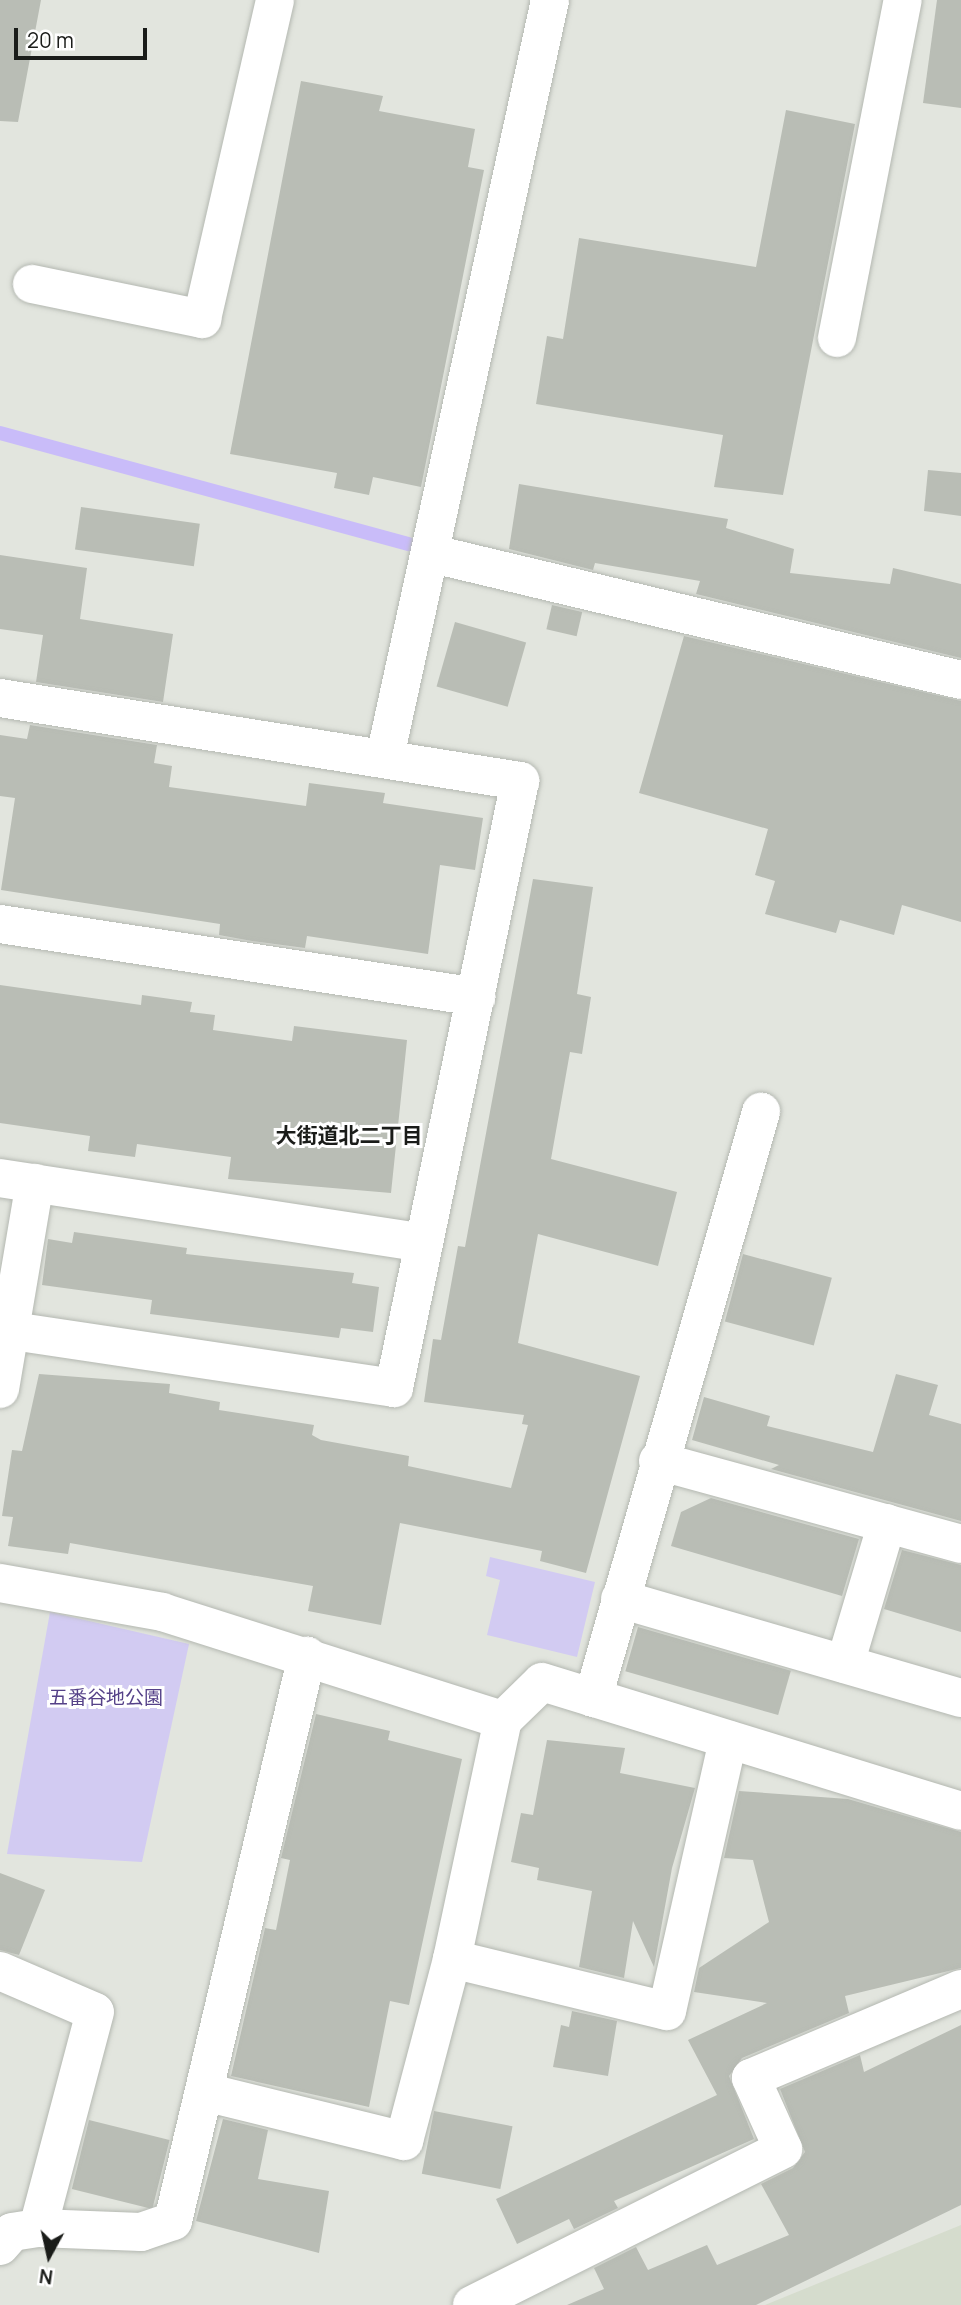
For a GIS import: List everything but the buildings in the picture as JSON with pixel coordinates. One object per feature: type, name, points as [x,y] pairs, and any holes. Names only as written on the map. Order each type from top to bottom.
[{"type":"street","points":[[33,284],[202,319],[275,0]]},
{"type":"street","points":[[385,757],[433,554],[550,0]]},
{"type":"street","points":[[837,338],[902,0]]},
{"type":"street","points":[[433,554],[961,680]]},
{"type":"street","points":[[0,698],[385,757],[520,781],[394,1388],[11,1331]]},
{"type":"street","points":[[0,924],[476,997]]},
{"type":"street","points":[[593,1699],[658,1461],[761,1112]]},
{"type":"street","points":[[0,1389],[11,1331],[18,1180],[424,1243]]},
{"type":"street","points":[[658,1461],[961,1544]]},
{"type":"street","points":[[845,1664],[887,1524]]},
{"type":"street","points":[[0,1583],[162,1612],[503,1720]]},
{"type":"street","points":[[620,1599],[961,1698]]},
{"type":"street","points":[[0,2246],[12,2232],[38,2228],[141,2232],[173,2221],[307,1656]]},
{"type":"street","points":[[205,2092],[404,2141],[452,1959],[503,1720],[542,1682],[961,1811]]},
{"type":"street","points":[[452,1959],[667,2011],[727,1740]]},
{"type":"street","points":[[0,1971],[95,2012],[38,2228]]},
{"type":"street","points":[[472,2305],[783,2149],[751,2078],[961,1989]]},
{"type":"shaded area","points":[[961,2225],[961,2305],[765,2305]]},
{"type":"green space","points":[[490,1557],[595,1582],[577,1657],[487,1635],[500,1580],[486,1576]]},
{"type":"green space","name":"五番谷地公園","points":[[50,1612],[189,1644],[142,1862],[7,1854]]},
{"type":"waterway","points":[[0,433],[409,544]]},
{"type":"district","name":"大街道北二丁目","points":[[349,1135]]}]
